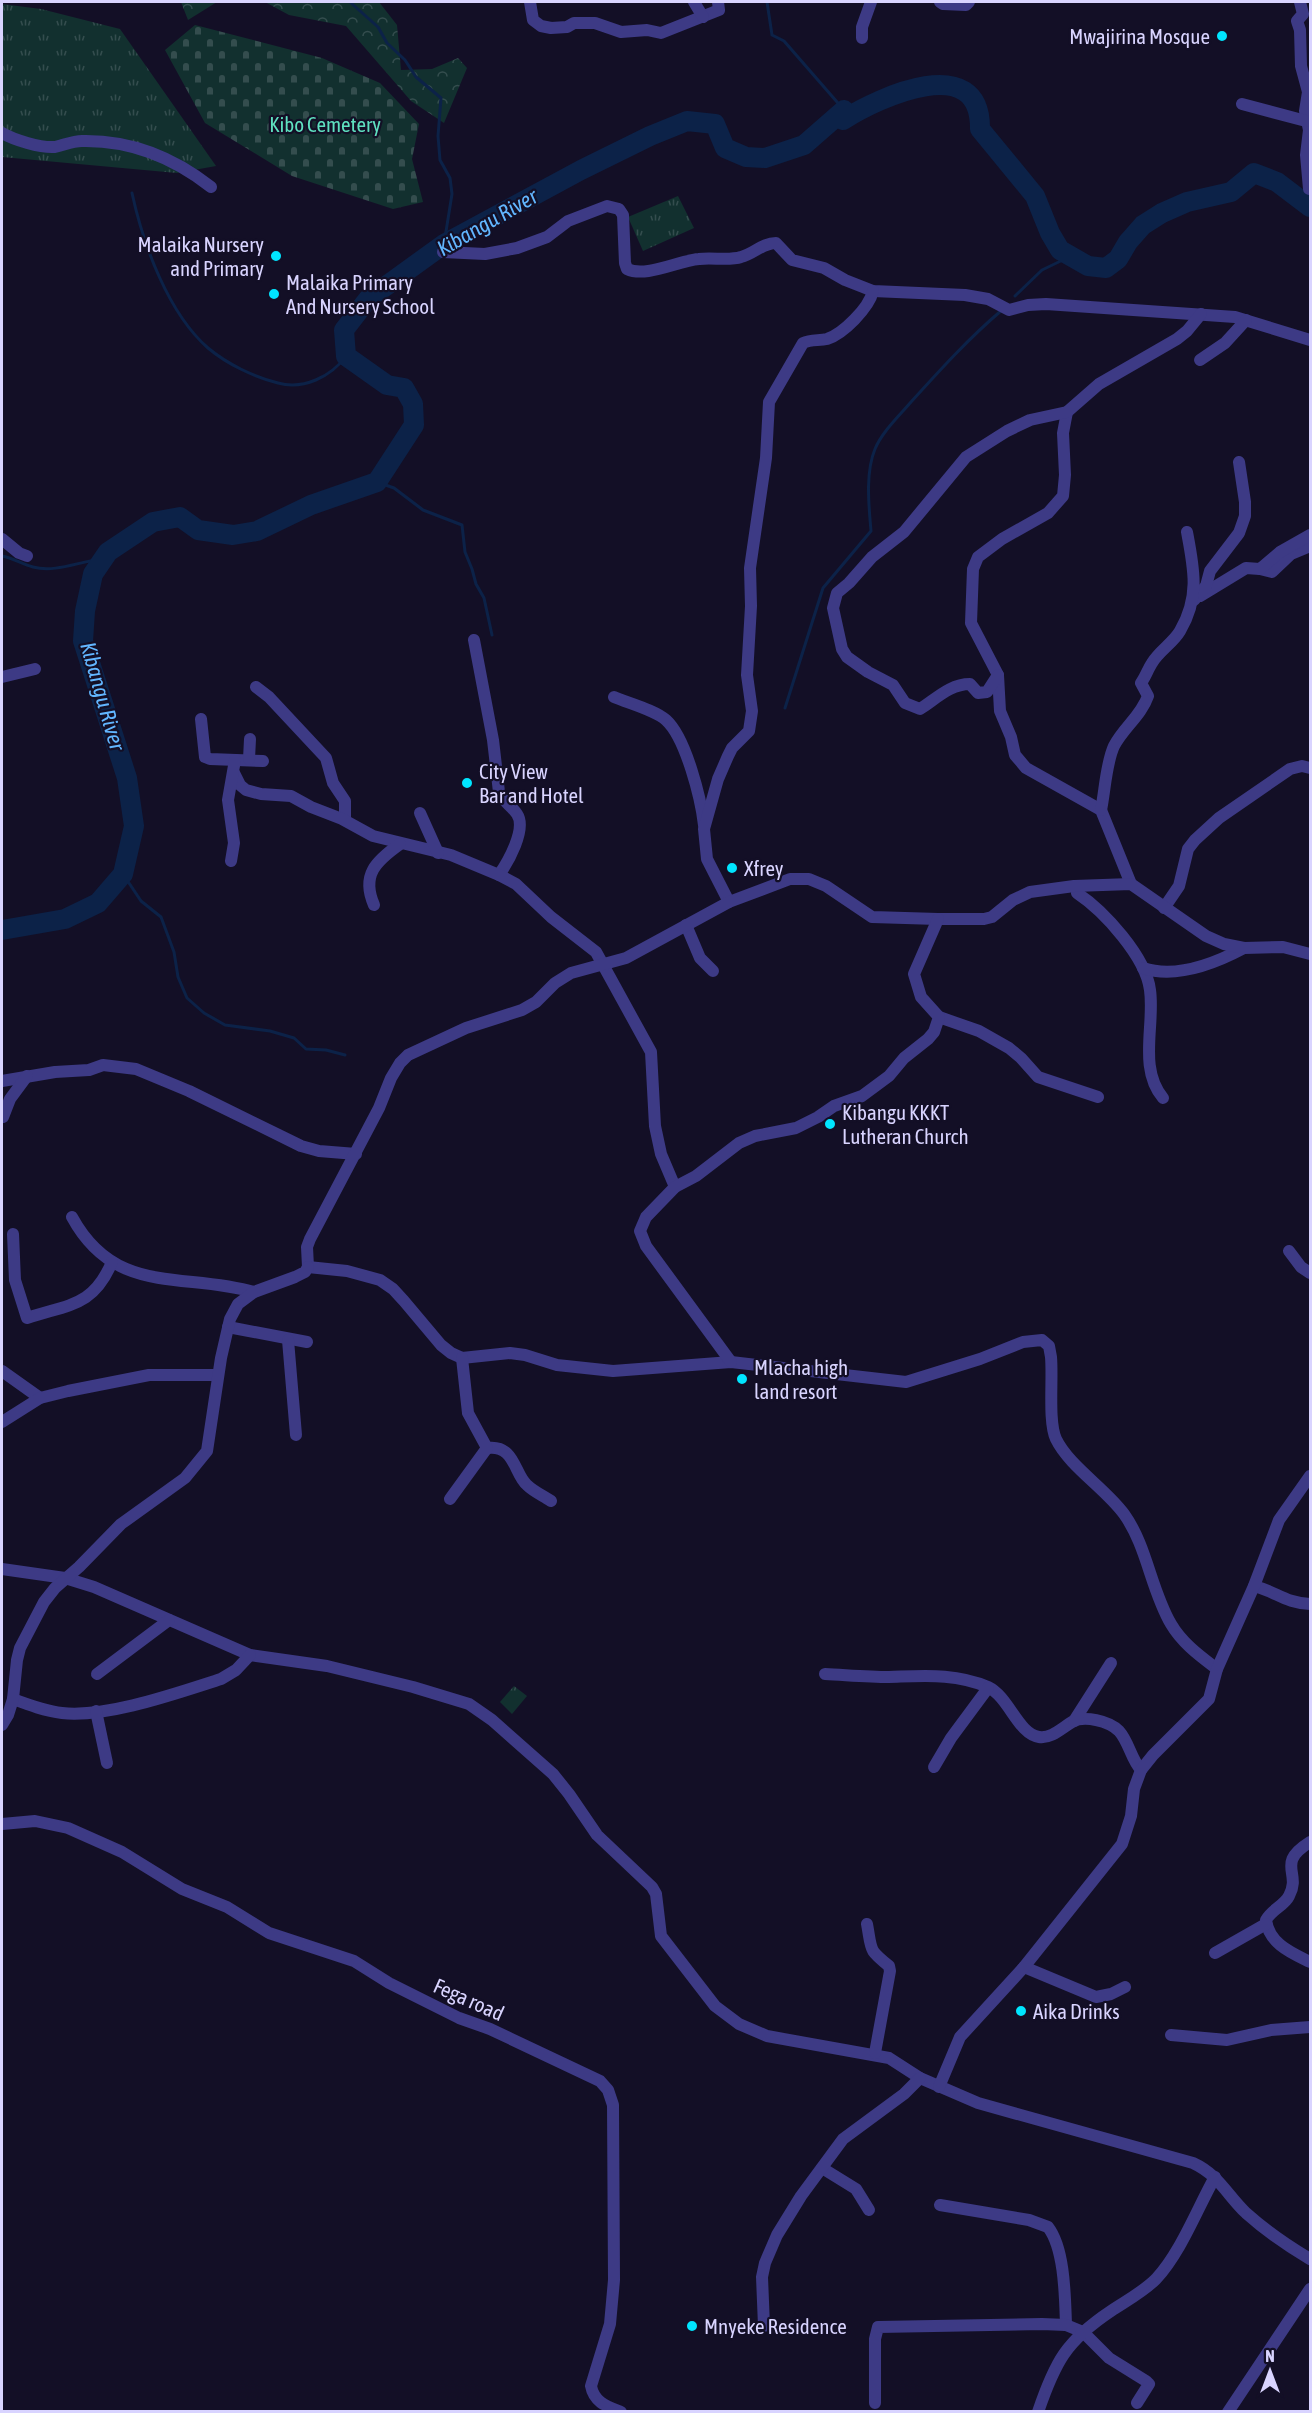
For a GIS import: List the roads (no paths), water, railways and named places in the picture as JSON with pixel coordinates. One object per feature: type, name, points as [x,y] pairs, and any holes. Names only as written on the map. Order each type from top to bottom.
[{"type":"street","points":[[530,2],[533,20],[542,26],[551,28],[567,27],[574,23],[595,23],[621,32],[647,30],[661,33],[719,10],[718,2]]},
{"type":"street","points":[[694,2],[703,17]]},
{"type":"street","points":[[940,2],[966,5],[969,2]]},
{"type":"street","points":[[1300,2],[1303,14],[1297,21],[1300,30],[1301,66],[1308,92],[1305,111],[1309,130],[1306,155],[1309,189]]},
{"type":"street","points":[[862,38],[862,27],[868,3]]},
{"type":"street","points":[[1242,104],[1306,122]]},
{"type":"street","points":[[2,133],[52,147],[79,141],[96,141],[145,150],[166,157],[211,188]]},
{"type":"street","points":[[443,252],[485,254],[517,248],[547,237],[568,221],[607,206],[619,209],[623,215],[625,263],[627,269],[636,273],[685,260],[741,258],[764,245],[776,243],[792,260],[824,268],[845,280],[873,291],[965,295],[988,299],[1009,310],[1028,305],[1046,304],[1201,314],[1246,320],[1311,340]]},
{"type":"street","points":[[704,829],[718,779],[728,756],[732,748],[749,731],[752,711],[747,667],[751,606],[750,568],[766,458],[770,396],[803,343],[837,334],[862,311],[873,291]]},
{"type":"street","points":[[998,675],[987,692],[978,693],[970,684],[962,684],[950,688],[920,709],[913,708],[905,703],[893,685],[868,672],[847,657],[842,649],[832,608],[837,593],[872,557],[904,532],[966,457],[1007,431],[1030,420],[1067,412],[1099,384],[1177,339],[1201,314]]},
{"type":"street","points":[[1200,360],[1225,343],[1246,320]]},
{"type":"street","points":[[1067,412],[1063,434],[1065,475],[1062,496],[1048,513],[981,553],[973,569],[971,623],[998,675],[1000,711],[1019,761],[1036,774],[1101,810]]},
{"type":"street","points":[[1239,462],[1245,502],[1245,516],[1239,533],[1210,572],[1206,586],[1194,600],[1179,632],[1152,663],[1149,673],[1141,683],[1148,696],[1139,715],[1126,727],[1113,749],[1101,810],[1131,884],[1164,908],[1206,936],[1224,944],[1244,948],[1283,947],[1311,954]]},
{"type":"street","points":[[1187,532],[1194,568],[1194,600]]},
{"type":"street","points":[[1260,569],[1280,552],[1311,535]]},
{"type":"street","points":[[2,539],[19,553],[27,556]]},
{"type":"street","points":[[1194,600],[1246,568],[1272,572],[1291,554],[1311,546]]},
{"type":"street","points":[[474,640],[493,740],[499,792],[502,799],[518,815],[520,821],[514,847],[498,875]]},
{"type":"street","points":[[2,677],[35,669]]},
{"type":"street","points":[[256,687],[269,697],[326,758],[333,783],[345,801],[345,820]]},
{"type":"street","points":[[614,697],[662,718],[669,724],[691,767],[704,829],[707,859],[729,902]]},
{"type":"street","points":[[201,719],[205,756],[210,759],[263,761]]},
{"type":"street","points":[[249,759],[250,738]]},
{"type":"street","points":[[231,861],[234,843],[228,800],[235,760]]},
{"type":"street","points":[[1164,908],[1179,886],[1188,849],[1206,828],[1290,769],[1302,766],[1311,768]]},
{"type":"street","points":[[234,773],[240,785],[246,790],[261,794],[291,796],[311,807],[345,820],[373,836],[451,855],[498,875],[516,884],[551,917],[596,952],[651,1052],[655,1126],[666,1169],[675,1187]]},
{"type":"street","points":[[420,813],[438,853]]},
{"type":"street","points":[[374,904],[368,892],[368,882],[374,867],[400,844]]},
{"type":"street","points":[[2,1725],[13,1699],[16,1660],[20,1648],[44,1602],[65,1578],[126,1520],[185,1478],[203,1458],[209,1441],[218,1375],[228,1327],[238,1305],[254,1292],[295,1277],[308,1268],[310,1239],[356,1154],[391,1078],[408,1055],[466,1028],[529,1006],[571,973],[604,966],[651,946],[729,902],[790,879],[809,879],[826,886],[872,917],[984,920],[992,917],[1013,900],[1030,892],[1074,886],[1131,884]]},
{"type":"street","points":[[1077,893],[1094,905],[1117,929],[1143,968],[1150,989],[1148,1045],[1153,1079],[1156,1090],[1163,1098]]},
{"type":"street","points":[[938,919],[914,974],[921,997],[939,1017],[994,1039],[1022,1058],[1038,1077],[1098,1097]]},
{"type":"street","points":[[686,925],[700,958],[713,971]]},
{"type":"street","points":[[1143,968],[1161,973],[1179,971],[1210,963],[1244,948]]},
{"type":"street","points":[[731,1362],[658,1264],[641,1236],[641,1226],[646,1217],[675,1187],[705,1170],[739,1143],[755,1136],[796,1128],[834,1106],[862,1096],[890,1076],[904,1058],[934,1032],[939,1017]]},
{"type":"street","points":[[2,1081],[88,1070],[103,1065],[136,1069],[189,1091],[301,1146],[319,1151],[356,1154]]},
{"type":"street","points":[[3,1117],[10,1099],[27,1076]]},
{"type":"street","points":[[72,1216],[82,1234],[112,1262],[153,1278],[228,1285],[254,1292]]},
{"type":"street","points":[[13,1234],[15,1280],[27,1318],[67,1306],[94,1293],[105,1280],[112,1262]]},
{"type":"street","points":[[1289,1251],[1301,1267],[1311,1273]]},
{"type":"street","points":[[308,1268],[346,1271],[380,1280],[393,1288],[441,1345],[462,1358],[510,1353],[557,1365],[613,1371],[731,1362],[906,1382],[980,1359],[1023,1342],[1042,1340],[1049,1346],[1051,1357],[1052,1428],[1056,1440],[1125,1515],[1135,1534],[1170,1623],[1186,1643],[1216,1670]]},
{"type":"street","points":[[228,1327],[288,1341],[307,1342]]},
{"type":"street","points":[[288,1341],[296,1435]]},
{"type":"street","points":[[462,1358],[468,1413],[487,1448]]},
{"type":"street","points":[[2,1371],[40,1398]]},
{"type":"street","points":[[2,1422],[40,1398],[149,1375],[218,1375]]},
{"type":"street","points":[[450,1499],[487,1448]]},
{"type":"street","points":[[487,1448],[500,1450],[508,1455],[519,1470],[525,1484],[551,1501]]},
{"type":"street","points":[[939,2087],[960,2037],[1024,1966],[1122,1844],[1131,1816],[1134,1789],[1141,1770],[1209,1699],[1216,1670],[1254,1586],[1279,1520],[1311,1476]]},
{"type":"street","points":[[2,1569],[65,1578],[100,1589],[250,1655],[327,1666],[450,1698],[479,1710],[560,1781],[597,1835],[652,1887],[656,1894],[661,1936],[715,2006],[739,2024],[767,2036],[875,2054],[899,2062],[920,2078],[978,2103],[1193,2163],[1215,2176],[1245,2212],[1311,2259]]},
{"type":"street","points":[[1254,1586],[1267,1589],[1287,1601],[1311,1604]]},
{"type":"street","points":[[97,1674],[169,1620]]},
{"type":"street","points":[[13,1699],[49,1712],[68,1714],[96,1711],[143,1702],[221,1679],[236,1670],[250,1655]]},
{"type":"street","points":[[825,1674],[887,1677],[942,1676],[965,1679],[1001,1696],[1030,1734],[1046,1737],[1074,1721],[1111,1663]]},
{"type":"street","points":[[934,1767],[951,1738],[988,1688]]},
{"type":"street","points":[[96,1711],[107,1763]]},
{"type":"street","points":[[1074,1721],[1098,1721],[1115,1728],[1121,1734],[1141,1770]]},
{"type":"street","name":"Fega road","points":[[2,1824],[35,1821],[76,1831],[122,1852],[194,1895],[227,1907],[269,1933],[354,1961],[389,1983],[459,2018],[490,2029],[600,2081],[608,2090],[613,2105],[614,2280],[610,2324],[591,2386],[598,2400],[605,2406],[621,2412]]},
{"type":"street","points":[[1215,1953],[1266,1924],[1268,1916],[1274,1909],[1287,1900],[1291,1894],[1292,1858],[1311,1842]]},
{"type":"street","points":[[867,1924],[870,1947],[874,1956],[889,1966],[890,1971],[875,2054]]},
{"type":"street","points":[[1266,1924],[1287,1952],[1311,1962]]},
{"type":"street","points":[[1024,1966],[1096,1997],[1111,1994],[1125,1987]]},
{"type":"street","points":[[1171,2035],[1227,2040],[1271,2030],[1311,2027]]},
{"type":"street","points":[[764,2326],[762,2277],[769,2251],[801,2196],[843,2139],[912,2087],[920,2078]]},
{"type":"street","points":[[822,2168],[856,2189],[868,2210]]},
{"type":"street","points":[[1038,2412],[1057,2363],[1083,2331],[1141,2292],[1163,2271],[1215,2176]]},
{"type":"street","points":[[940,2205],[1029,2220],[1048,2228],[1056,2246],[1063,2274],[1066,2325]]},
{"type":"street","points":[[1228,2412],[1311,2289]]},
{"type":"street","points":[[875,2403],[874,2339],[878,2327],[1066,2325],[1083,2331],[1115,2363],[1149,2384],[1137,2403]]},
{"type":"waterway","points":[[350,2],[378,27],[387,43],[405,60],[416,77],[441,98],[438,136],[440,160],[450,178],[452,194],[444,244]]},
{"type":"waterway","points":[[767,2],[772,35],[784,41],[844,110]]},
{"type":"waterway","name":"Kibangu River","points":[[2,930],[65,919],[98,903],[123,874],[134,826],[127,778],[83,641],[85,611],[93,574],[108,552],[153,522],[180,517],[198,530],[233,535],[257,531],[311,505],[377,482],[414,425],[413,404],[404,388],[387,385],[346,356],[344,330],[368,299],[444,244],[581,170],[650,136],[687,121],[715,124],[725,148],[746,157],[765,158],[804,145],[844,110],[843,120],[902,92],[925,86],[947,85],[964,91],[976,105],[980,129],[1035,196],[1050,233],[1060,250],[1088,266],[1106,268],[1118,259],[1128,242],[1143,225],[1162,213],[1187,202],[1231,192],[1254,173],[1277,182],[1310,207]]},
{"type":"waterway","points":[[132,193],[150,255],[169,297],[194,333],[215,354],[250,374],[287,385],[316,380],[333,370],[346,356]]},
{"type":"waterway","points":[[1015,296],[1042,270],[1069,257]]},
{"type":"waterway","points":[[785,708],[823,588],[871,531],[869,479],[872,458],[878,443],[891,424],[944,366],[1002,310]]},
{"type":"waterway","points":[[377,482],[394,488],[423,510],[462,525],[465,552],[476,584],[484,598],[492,635]]},
{"type":"waterway","points":[[2,556],[29,566],[50,569],[103,559]]},
{"type":"waterway","points":[[123,874],[141,901],[161,917],[174,952],[178,977],[187,998],[204,1013],[225,1025],[270,1031],[294,1038],[306,1049],[326,1050],[345,1055]]},
{"type":"place","name":"Mwajirina Mosque","points":[[1222,36]]},
{"type":"place","name":"Malaika Nursery and Primary","points":[[276,256]]},
{"type":"place","name":"Malaika Primary And Nursery School","points":[[274,294]]},
{"type":"place","name":"City View Bar and Hotel","points":[[467,783]]},
{"type":"place","name":"Xfrey","points":[[732,868]]},
{"type":"place","name":"Kibangu KKKT Lutheran Church","points":[[830,1124]]},
{"type":"place","name":"Mlacha high land resort","points":[[742,1379]]},
{"type":"place","name":"Aika Drinks","points":[[1021,2011]]},
{"type":"place","name":"Mnyeke Residence","points":[[692,2326]]},
{"type":"park label","name":"Kibo Cemetery","points":[[325,124]]}]
